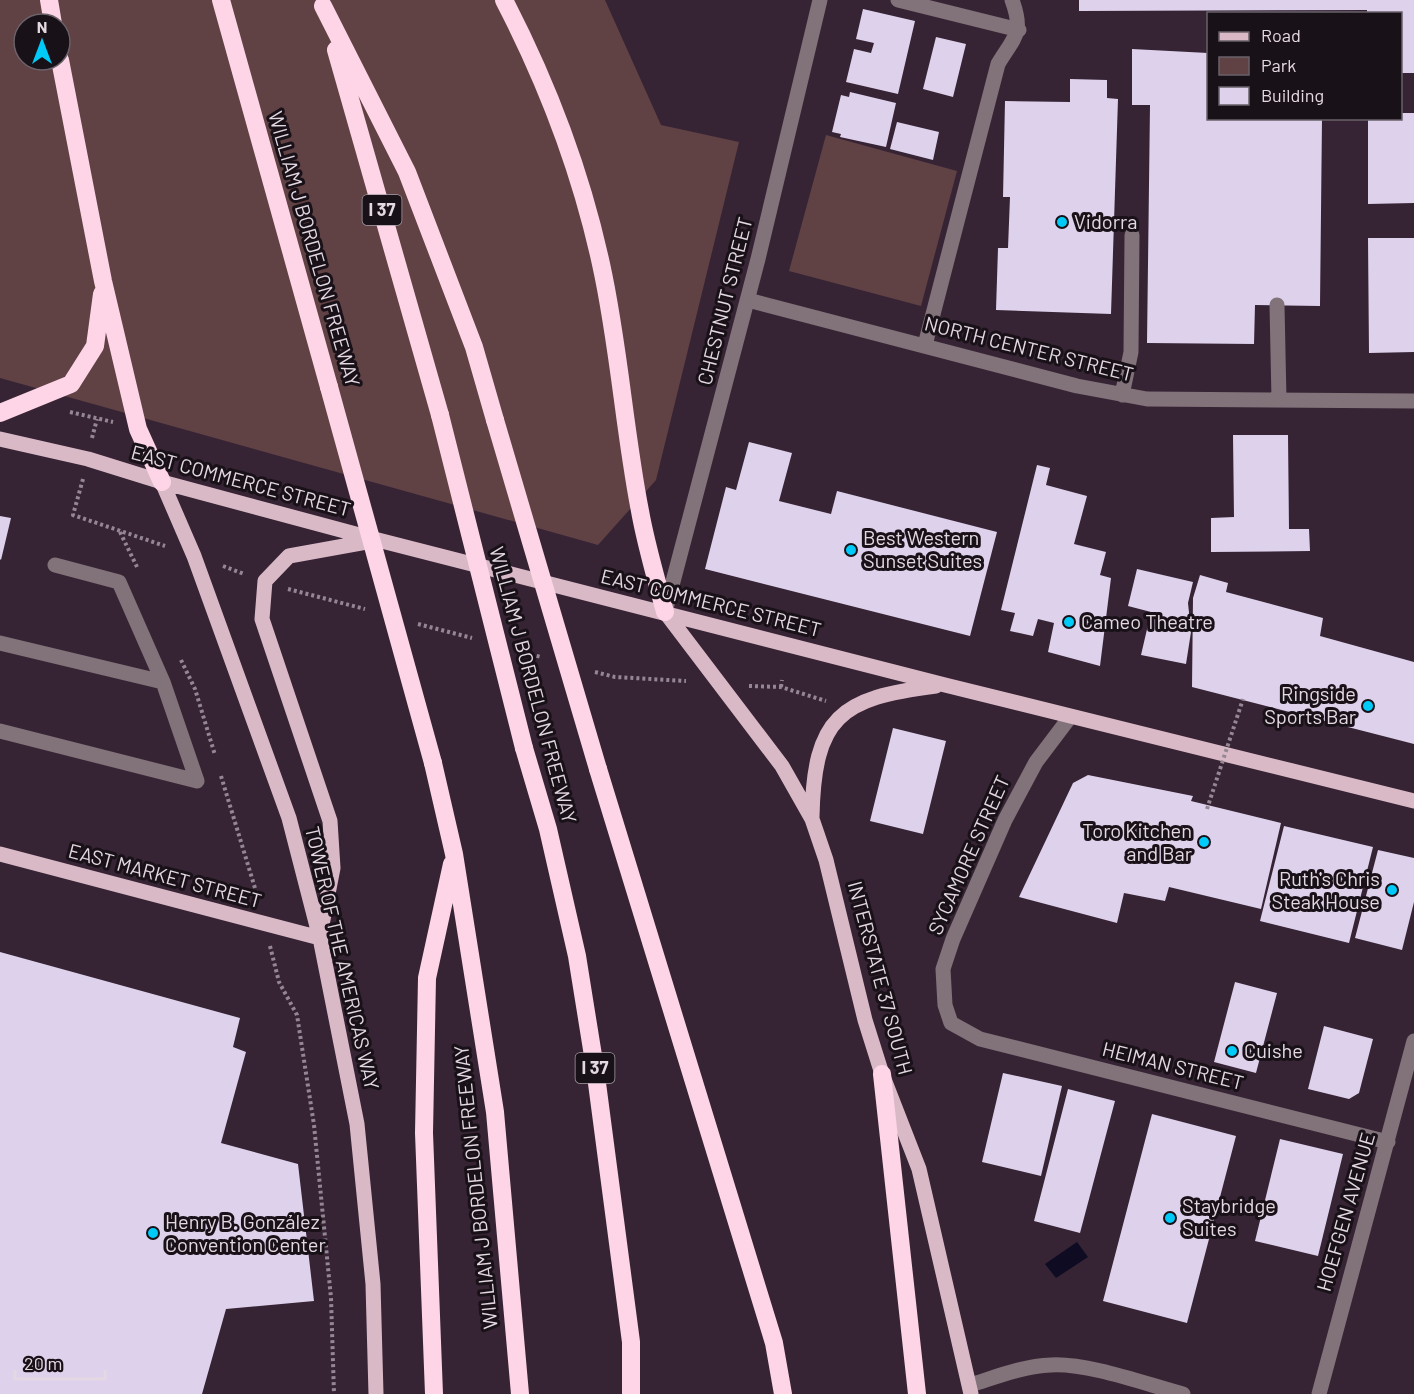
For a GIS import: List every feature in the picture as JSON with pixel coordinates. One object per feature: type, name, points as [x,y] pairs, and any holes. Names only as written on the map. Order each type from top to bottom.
[{"type":"highway","name":"WILLIAM J BORDELON FREEWAY","points":[[221,0],[433,763],[454,854],[495,1112],[520,1394]]},
{"type":"highway","points":[[504,0],[532,54],[569,151],[601,262],[618,357],[640,512],[664,612]]},
{"type":"highway","name":"WILLIAM J BORDELON FREEWAY","points":[[323,3],[440,415],[524,748],[548,829],[579,968],[595,1068],[631,1342],[631,1394]]},
{"type":"highway","points":[[323,3],[407,172],[474,347],[598,769],[774,1343],[783,1394]]},
{"type":"highway","points":[[62,72],[103,281],[138,429],[162,482]]},
{"type":"highway","points":[[0,413],[71,384],[95,346],[103,281]]},
{"type":"highway","points":[[434,1394],[424,1133],[427,978],[454,854]]},
{"type":"highway","points":[[882,1074],[917,1394]]},
{"type":"main road","name":"EAST COMMERCE STREET","points":[[0,439],[88,459],[162,482],[378,540],[1070,717],[1414,801]]},
{"type":"main road","name":"TOWER OF THE AMERICAS WAY","points":[[162,482],[194,556],[289,818],[320,938],[357,1124],[373,1284],[376,1394]]},
{"type":"main road","points":[[320,938],[333,868],[330,821],[262,619],[262,595],[265,581],[289,556],[378,540]]},
{"type":"main road","name":"INTERSTATE 37 SOUTH","points":[[664,612],[782,766],[812,819],[826,860],[865,1020],[882,1074],[919,1169],[970,1390]]},
{"type":"main road","points":[[812,819],[813,783],[820,749],[826,734],[839,715],[896,691],[945,685]]},
{"type":"main road","name":"EAST MARKET STREET","points":[[0,854],[320,938]]},
{"type":"street","name":"CHESTNUT STREET","points":[[664,612],[748,300],[820,0]]},
{"type":"street","points":[[898,0],[1019,30]]},
{"type":"street","points":[[925,345],[998,64],[1019,30],[1019,22],[1012,0]]},
{"type":"street","points":[[1122,395],[1131,352],[1132,235]]},
{"type":"street","name":"NORTH CENTER STREET","points":[[748,300],[1077,386],[1147,399],[1414,401]]},
{"type":"street","points":[[1277,305],[1279,400]]},
{"type":"street","points":[[0,731],[197,781],[163,682],[119,582],[55,565]]},
{"type":"street","points":[[0,643],[163,682]]},
{"type":"street","name":"SYCAMORE STREET","points":[[951,1023],[945,1005],[943,969],[953,939],[1005,820],[1036,762],[1070,717]]},
{"type":"street","name":"HEIMAN STREET","points":[[951,1023],[980,1039],[1388,1142]]},
{"type":"street","name":"HOEFGEN AVENUE","points":[[1319,1394],[1328,1353],[1388,1142],[1408,1089],[1414,1041]]},
{"type":"street","points":[[970,1390],[1023,1369],[1051,1365],[1074,1366],[1183,1394]]},
{"type":"path","points":[[70,412],[116,423]]},
{"type":"path","points":[[91,443],[97,419]]},
{"type":"path","points":[[84,474],[73,515],[162,545]]},
{"type":"path","points":[[229,568],[253,577]]},
{"type":"path","points":[[781,687],[782,680]]},
{"type":"path","points":[[748,686],[781,687],[832,703]]},
{"type":"path","points":[[1208,809],[1243,699]]},
{"type":"path","points":[[277,974],[297,1015],[314,1125],[331,1298],[334,1394]]},
{"type":"green space","points":[[0,0],[605,0],[661,125],[739,142],[656,480],[598,545],[0,378]]},
{"type":"green space","points":[[826,135],[957,171],[921,306],[789,271]]},
{"type":"shaded area","points":[[1077,1242],[1088,1257],[1056,1278],[1045,1264]]},
{"type":"building","points":[[1079,0],[1414,0],[1414,73],[1402,73],[1402,12],[1367,12],[1367,10],[1079,11]]},
{"type":"building","points":[[863,9],[915,21],[898,94],[846,82],[854,49],[871,53],[874,43],[856,39]]},
{"type":"building","points":[[936,37],[966,44],[953,97],[923,89]]},
{"type":"building","points":[[1132,49],[1207,53],[1207,120],[1322,120],[1320,306],[1255,305],[1254,344],[1147,343],[1150,105],[1132,105]]},
{"type":"building","name":"Vidorra","points":[[1070,79],[1107,80],[1107,98],[1118,99],[1111,314],[996,310],[998,248],[1008,248],[1010,197],[1003,197],[1005,101],[1070,102]]},
{"type":"building","points":[[850,92],[896,103],[886,147],[840,137],[841,134],[832,132],[841,95],[849,97]]},
{"type":"building","points":[[1402,113],[1414,113],[1414,203],[1368,204],[1368,120],[1402,120]]},
{"type":"building","points":[[897,122],[939,132],[933,160],[890,149]]},
{"type":"building","points":[[1368,238],[1414,238],[1414,352],[1369,353]]},
{"type":"building","points":[[1233,435],[1288,435],[1289,529],[1309,529],[1310,551],[1211,552],[1211,518],[1234,517]]},
{"type":"building","name":"Best Western Sunset Suites","points":[[749,442],[792,453],[779,501],[831,514],[837,491],[997,532],[970,636],[705,569],[726,487],[736,490]]},
{"type":"building","points":[[1037,465],[1050,468],[1046,485],[1087,496],[1074,544],[1106,552],[1100,575],[1111,578],[1100,666],[1048,652],[1054,623],[1038,619],[1033,636],[1010,631],[1015,613],[1001,610]]},
{"type":"building","points":[[0,516],[11,518],[1,560],[0,559]]},
{"type":"building","points":[[1137,569],[1193,582],[1188,603],[1191,632],[1186,664],[1141,655],[1151,612],[1128,606]]},
{"type":"building","points":[[1200,575],[1228,583],[1226,592],[1323,618],[1320,636],[1414,662],[1414,744],[1192,687],[1193,598]]},
{"type":"building","points":[[893,728],[946,741],[923,834],[870,821]]},
{"type":"building","points":[[1088,775],[1193,796],[1191,801],[1281,823],[1261,909],[1169,887],[1165,901],[1124,893],[1117,923],[1019,897],[1073,783]]},
{"type":"building","points":[[1284,826],[1373,847],[1349,943],[1260,921]]},
{"type":"building","points":[[1378,850],[1414,858],[1414,902],[1402,950],[1355,938]]},
{"type":"building","name":"Henry B. González Convention Center","points":[[0,952],[240,1018],[233,1047],[246,1052],[221,1143],[298,1164],[314,1301],[226,1309],[202,1394],[0,1394]]},
{"type":"building","points":[[1235,982],[1277,993],[1256,1073],[1214,1062]]},
{"type":"building","points":[[1324,1026],[1373,1039],[1359,1093],[1349,1099],[1308,1089]]},
{"type":"building","points":[[1003,1073],[1062,1086],[1041,1176],[982,1162]]},
{"type":"building","points":[[1068,1089],[1115,1101],[1080,1233],[1034,1221]]},
{"type":"building","name":"Staybridge Suites","points":[[1152,1114],[1236,1136],[1187,1323],[1103,1301]]},
{"type":"building","points":[[1280,1139],[1343,1154],[1318,1256],[1255,1241]]},
{"type":"place","name":"Vidorra","points":[[1062,222]]},
{"type":"place","name":"Best Western Sunset Suites","points":[[851,550]]},
{"type":"place","name":"Cameo Theatre","points":[[1069,622]]},
{"type":"place","name":"Ringside Sports Bar","points":[[1368,706]]},
{"type":"place","name":"Toro Kitchen and Bar","points":[[1204,842]]},
{"type":"place","name":"Ruth's Chris Steak House","points":[[1392,890]]},
{"type":"place","name":"Cuishe","points":[[1232,1051]]},
{"type":"place","name":"Staybridge Suites","points":[[1170,1218]]},
{"type":"place","name":"Henry B. González Convention Center","points":[[153,1233]]}]
